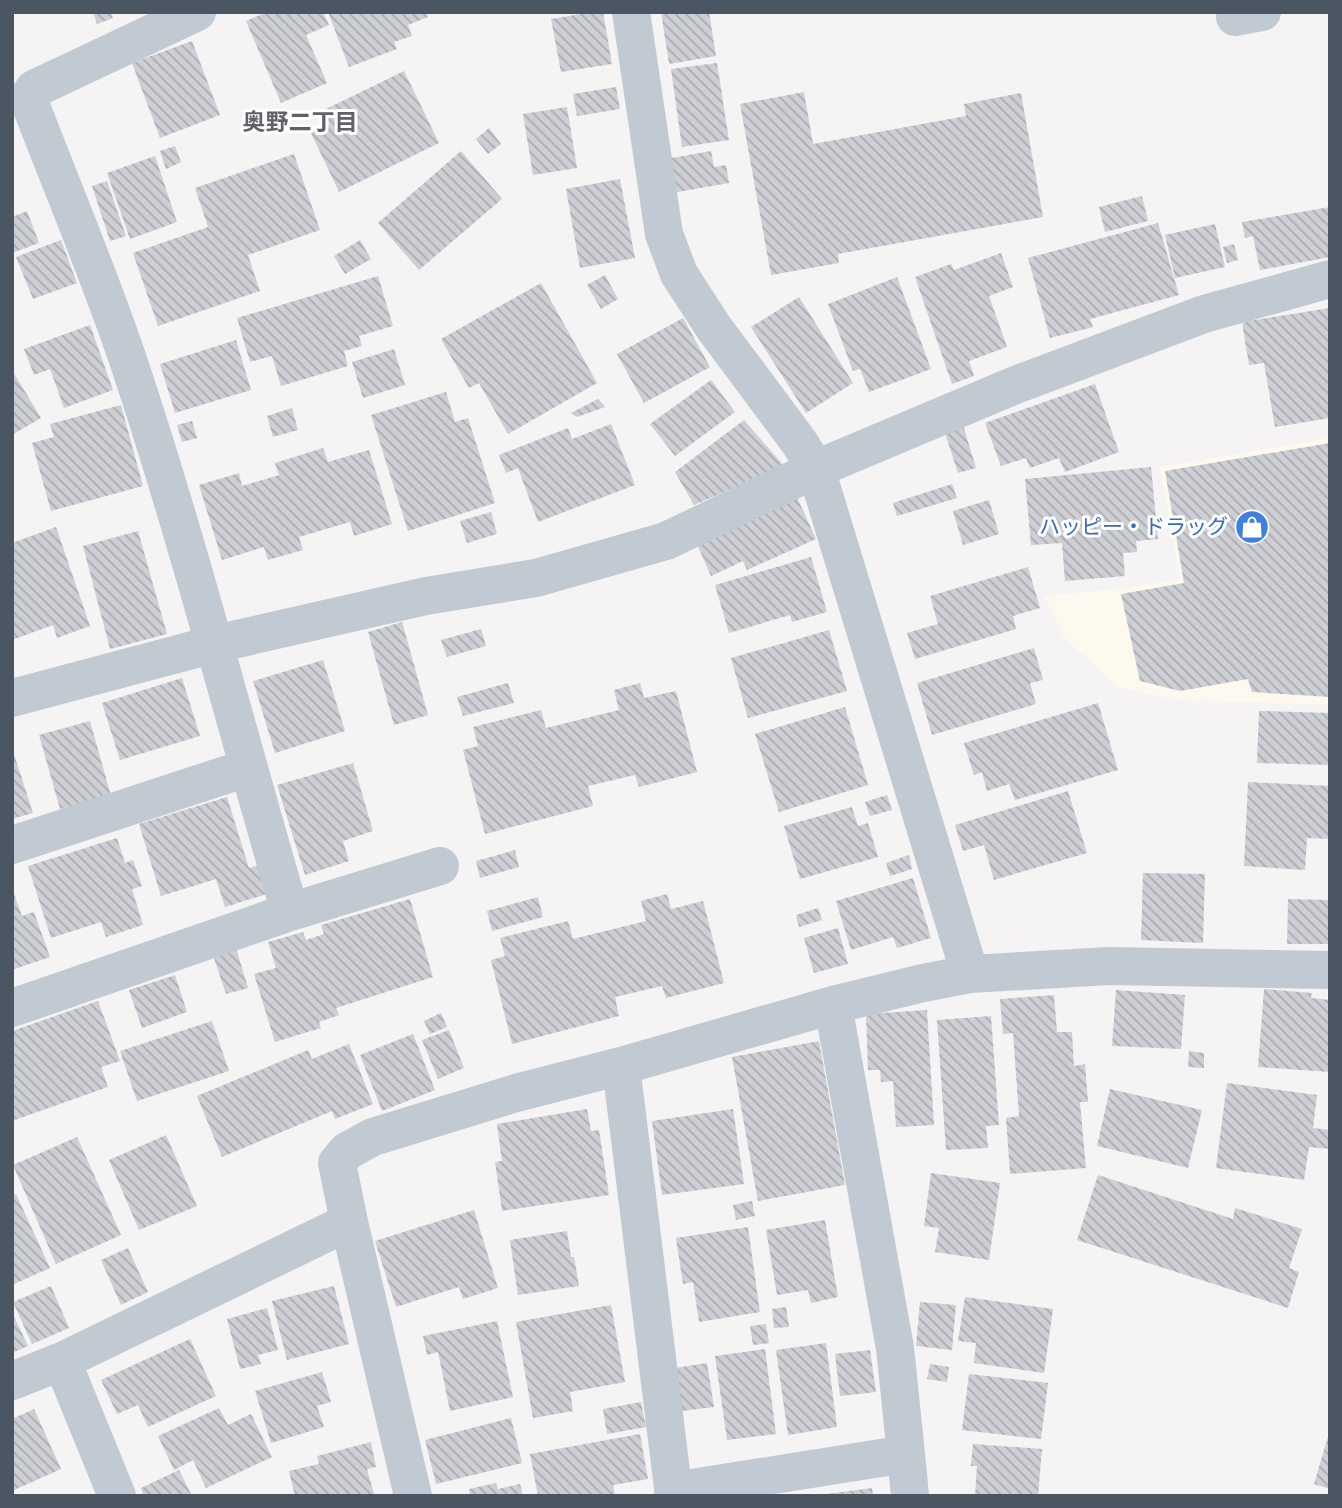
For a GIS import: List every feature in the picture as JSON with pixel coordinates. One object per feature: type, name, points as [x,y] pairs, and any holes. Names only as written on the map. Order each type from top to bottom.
[{"type":"street","points":[[197,12],[34,89],[28,98],[128,359],[215,644],[247,768],[290,912]]},
{"type":"street","points":[[631,12],[664,234],[679,274],[714,328],[816,469],[970,974]]},
{"type":"street","points":[[12,698],[215,644],[426,596],[536,578],[632,552],[666,541],[816,469],[1013,386],[1204,314],[1330,279]]},
{"type":"street","points":[[12,845],[247,768]]},
{"type":"street","points":[[12,1008],[290,912],[440,866]]},
{"type":"street","points":[[413,1496],[337,1163],[347,1151],[373,1137],[516,1093],[621,1066],[832,1005],[970,974],[1109,966],[1330,970]]},
{"type":"street","points":[[832,1005],[895,1348],[910,1496]]},
{"type":"street","points":[[621,1066],[673,1493],[906,1454]]},
{"type":"street","points":[[12,1381],[62,1361],[349,1222]]},
{"type":"street","points":[[62,1361],[117,1496]]},
{"type":"shaded area","name":"ハッピー・ドラッグ","points":[[1330,438],[1330,705],[1177,700],[1117,687],[1063,636],[1044,596],[1117,589],[1180,579],[1160,467]]},
{"type":"building","points":[[93,12],[110,12],[113,18],[97,24]]},
{"type":"building","points":[[267,12],[323,12],[329,25],[306,35],[327,83],[281,103],[246,21]]},
{"type":"building","points":[[328,12],[426,12],[428,17],[408,25],[412,36],[394,42],[397,49],[349,67]]},
{"type":"building","points":[[603,12],[612,64],[561,72],[551,19]]},
{"type":"building","points":[[661,12],[709,12],[716,56],[669,64]]},
{"type":"building","points":[[192,41],[220,115],[160,138],[132,63]]},
{"type":"building","points":[[717,63],[729,140],[682,147],[671,69]]},
{"type":"building","points":[[404,71],[439,143],[339,192],[311,133],[329,124],[322,111]]},
{"type":"building","points":[[616,87],[620,109],[577,116],[573,94]]},
{"type":"building","points":[[804,92],[813,144],[966,116],[964,104],[1021,93],[1043,217],[838,254],[839,263],[771,275],[740,104]]},
{"type":"building","points":[[567,107],[577,168],[533,175],[523,114]]},
{"type":"building","points":[[489,128],[501,144],[488,154],[476,139]]},
{"type":"building","points":[[175,146],[181,162],[166,169],[160,151]]},
{"type":"building","points":[[461,151],[502,199],[419,270],[378,223]]},
{"type":"building","points":[[711,151],[714,167],[726,165],[729,183],[672,193],[666,159]]},
{"type":"building","points":[[294,154],[320,230],[248,255],[260,291],[158,326],[133,253],[208,227],[195,188]]},
{"type":"building","points":[[155,156],[177,222],[130,239],[107,173]]},
{"type":"building","points":[[620,179],[635,258],[580,268],[566,189]]},
{"type":"building","points":[[107,181],[126,236],[110,241],[92,186]]},
{"type":"building","points":[[1142,196],[1148,221],[1105,232],[1099,207]]},
{"type":"building","points":[[1330,207],[1330,257],[1260,270],[1253,236],[1245,238],[1242,222]]},
{"type":"building","points":[[27,211],[39,243],[12,253],[12,217]]},
{"type":"building","points":[[1158,223],[1179,295],[1090,319],[1093,327],[1050,338],[1028,258]]},
{"type":"building","points":[[1215,224],[1225,267],[1175,278],[1165,235]]},
{"type":"building","points":[[61,240],[77,283],[33,299],[16,257]]},
{"type":"building","points":[[360,240],[371,259],[345,274],[334,256]]},
{"type":"building","points":[[1234,244],[1238,260],[1227,263],[1223,247]]},
{"type":"building","points":[[1001,253],[1013,287],[989,296],[1007,347],[969,361],[974,376],[952,384],[915,277],[951,264],[954,270]]},
{"type":"building","points":[[605,275],[618,299],[601,309],[587,285]]},
{"type":"building","points":[[378,276],[393,326],[359,336],[362,346],[344,351],[348,366],[281,386],[272,356],[250,362],[237,318]]},
{"type":"building","points":[[897,277],[931,369],[869,392],[860,369],[853,371],[828,304]]},
{"type":"building","points":[[541,283],[597,383],[508,434],[479,383],[469,388],[441,339]]},
{"type":"building","points":[[799,297],[853,383],[806,413],[751,327]]},
{"type":"building","points":[[1330,308],[1330,418],[1275,427],[1264,363],[1249,365],[1242,322]]},
{"type":"building","points":[[683,318],[710,367],[644,403],[617,354]]},
{"type":"building","points":[[90,325],[113,390],[64,408],[50,369],[34,375],[24,349]]},
{"type":"building","points":[[236,340],[251,390],[175,413],[160,364]]},
{"type":"building","points":[[394,349],[405,385],[363,398],[352,362]]},
{"type":"building","points":[[12,370],[41,418],[12,435]]},
{"type":"building","points":[[711,380],[735,412],[675,456],[650,424]]},
{"type":"building","points":[[1095,384],[1119,452],[1065,472],[1059,458],[1030,468],[1026,458],[1001,466],[985,423]]},
{"type":"building","points":[[446,392],[455,422],[468,418],[495,503],[408,531],[371,415]]},
{"type":"building","points":[[598,399],[605,407],[577,417],[571,413]]},
{"type":"building","points":[[121,405],[143,486],[51,511],[32,443],[54,437],[50,424]]},
{"type":"building","points":[[292,408],[298,430],[273,437],[267,416]]},
{"type":"building","points":[[744,420],[784,466],[694,505],[675,472]]},
{"type":"building","points":[[192,421],[197,438],[182,442],[177,425]]},
{"type":"building","points":[[611,424],[635,485],[538,522],[518,468],[506,473],[499,455],[568,428],[572,439]]},
{"type":"building","points":[[963,425],[976,468],[958,473],[944,430]]},
{"type":"building","name":"ハッピー・ドラッグ","points":[[1330,443],[1330,697],[1252,692],[1248,679],[1180,691],[1140,681],[1121,594],[1184,583],[1165,471]]},
{"type":"building","points":[[323,448],[328,462],[369,450],[392,524],[354,536],[350,522],[299,537],[303,550],[268,560],[264,547],[222,560],[199,485],[239,473],[242,486],[279,475],[275,463]]},
{"type":"building","points":[[1151,467],[1158,539],[1136,541],[1137,552],[1123,553],[1125,576],[1065,581],[1062,543],[1031,545],[1025,479]]},
{"type":"building","points":[[952,484],[957,498],[897,516],[893,503]]},
{"type":"building","points":[[796,495],[816,539],[747,570],[743,561],[711,576],[695,540]]},
{"type":"building","points":[[989,500],[999,534],[963,545],[953,511]]},
{"type":"building","points":[[491,512],[497,534],[467,543],[460,521]]},
{"type":"building","points":[[56,527],[90,626],[57,638],[53,625],[12,640],[12,543]]},
{"type":"building","points":[[138,531],[167,634],[110,649],[83,546]]},
{"type":"building","points":[[811,557],[827,612],[792,622],[790,615],[729,633],[715,585]]},
{"type":"building","points":[[1028,567],[1040,608],[1013,616],[1016,629],[915,659],[907,633],[938,624],[930,596]]},
{"type":"building","points":[[402,622],[428,715],[394,725],[368,632]]},
{"type":"building","points":[[481,629],[486,646],[447,657],[441,640]]},
{"type":"building","points":[[829,630],[847,691],[748,718],[731,658]]},
{"type":"building","points":[[1034,648],[1043,680],[1030,683],[1036,704],[932,735],[917,683]]},
{"type":"building","points":[[323,660],[345,731],[275,753],[253,681]]},
{"type":"building","points":[[182,678],[200,736],[120,760],[102,703]]},
{"type":"building","points":[[508,683],[514,703],[463,716],[457,697]]},
{"type":"building","points":[[640,683],[644,698],[676,691],[697,772],[639,787],[635,775],[588,786],[593,806],[485,834],[463,750],[478,746],[473,727],[541,710],[546,728],[619,710],[614,690]]},
{"type":"building","points":[[1098,703],[1118,770],[1015,800],[1009,784],[987,791],[982,772],[974,775],[964,743]]},
{"type":"building","points":[[845,707],[868,785],[779,812],[755,734]]},
{"type":"building","points":[[1259,711],[1330,713],[1330,765],[1257,763]]},
{"type":"building","points":[[90,721],[111,796],[60,809],[39,735]]},
{"type":"building","points":[[12,748],[33,813],[12,819]]},
{"type":"building","points":[[353,763],[373,831],[343,841],[349,861],[305,875],[277,785]]},
{"type":"building","points":[[1248,782],[1330,786],[1330,839],[1307,838],[1305,870],[1244,866]]},
{"type":"building","points":[[1068,791],[1087,853],[994,880],[984,845],[963,851],[955,825]]},
{"type":"building","points":[[887,795],[892,810],[870,816],[865,802]]},
{"type":"building","points":[[227,797],[249,868],[261,865],[270,893],[225,907],[216,879],[161,896],[139,824]]},
{"type":"building","points":[[852,807],[858,826],[868,823],[878,857],[800,879],[784,826]]},
{"type":"building","points":[[117,838],[125,863],[133,860],[142,886],[132,889],[143,925],[106,937],[101,922],[51,938],[28,866]]},
{"type":"building","points":[[515,850],[519,867],[480,878],[476,861]]},
{"type":"building","points":[[909,855],[912,869],[890,876],[886,863]]},
{"type":"building","points":[[1143,873],[1205,874],[1203,943],[1141,940]]},
{"type":"building","points":[[913,878],[931,938],[897,948],[893,937],[851,950],[836,901]]},
{"type":"building","points":[[13,891],[22,916],[34,912],[50,957],[12,970]]},
{"type":"building","points":[[667,894],[671,909],[703,901],[724,983],[666,998],[662,986],[615,997],[619,1016],[512,1044],[491,960],[505,956],[500,938],[568,921],[573,939],[646,921],[641,901]]},
{"type":"building","points":[[538,897],[543,917],[492,931],[487,911]]},
{"type":"building","points":[[410,899],[433,977],[336,1008],[339,1015],[319,1022],[321,1028],[275,1042],[254,974],[276,968],[268,942],[303,932],[306,940],[324,934],[321,925]]},
{"type":"building","points":[[1288,899],[1330,900],[1330,944],[1287,944]]},
{"type":"building","points":[[818,908],[822,920],[799,927],[796,915]]},
{"type":"building","points":[[838,928],[848,964],[814,973],[804,938]]},
{"type":"building","points":[[236,948],[248,988],[226,994],[213,955]]},
{"type":"building","points":[[175,975],[187,1012],[142,1028],[129,990]]},
{"type":"building","points":[[1264,989],[1312,993],[1311,998],[1330,1000],[1330,1072],[1258,1067]]},
{"type":"building","points":[[1116,990],[1185,995],[1181,1049],[1112,1046]]},
{"type":"building","points":[[1054,995],[1057,1032],[1072,1032],[1074,1066],[1085,1064],[1088,1102],[1080,1102],[1086,1168],[1010,1174],[1006,1118],[1019,1116],[1013,1033],[1003,1034],[1000,999]]},
{"type":"building","points":[[98,1001],[120,1061],[101,1067],[108,1087],[12,1121],[12,1031]]},
{"type":"building","points":[[927,1010],[934,1125],[896,1127],[893,1081],[881,1082],[880,1070],[868,1070],[866,1014]]},
{"type":"building","points":[[441,1013],[447,1027],[430,1034],[424,1021]]},
{"type":"building","points":[[991,1016],[999,1125],[986,1126],[988,1148],[946,1150],[937,1020]]},
{"type":"building","points":[[212,1021],[229,1071],[137,1101],[120,1051]]},
{"type":"building","points":[[449,1030],[464,1068],[438,1079],[422,1040]]},
{"type":"building","points":[[413,1034],[435,1090],[382,1111],[360,1055]]},
{"type":"building","points":[[819,1041],[845,1185],[758,1201],[732,1057]]},
{"type":"building","points":[[349,1044],[373,1104],[335,1119],[332,1111],[222,1157],[197,1096],[308,1050],[312,1059]]},
{"type":"building","points":[[1189,1051],[1204,1053],[1204,1068],[1188,1067]]},
{"type":"building","points":[[1227,1083],[1317,1095],[1313,1128],[1330,1130],[1330,1149],[1309,1147],[1304,1180],[1216,1168]]},
{"type":"building","points":[[1110,1089],[1202,1110],[1188,1168],[1097,1146]]},
{"type":"building","points":[[587,1109],[591,1131],[599,1130],[609,1195],[502,1211],[495,1162],[502,1161],[497,1124]]},
{"type":"building","points":[[733,1109],[744,1184],[662,1195],[652,1121]]},
{"type":"building","points":[[166,1135],[197,1206],[139,1230],[109,1160]]},
{"type":"building","points":[[77,1137],[121,1235],[56,1264],[13,1165]]},
{"type":"building","points":[[931,1173],[1000,1183],[989,1260],[935,1252],[939,1228],[924,1226]]},
{"type":"building","points":[[1098,1175],[1233,1219],[1235,1208],[1302,1229],[1289,1268],[1299,1272],[1288,1308],[1077,1240]]},
{"type":"building","points":[[16,1194],[50,1268],[12,1285],[12,1195]]},
{"type":"building","points":[[752,1201],[755,1216],[736,1220],[733,1205]]},
{"type":"building","points":[[474,1210],[498,1288],[463,1299],[459,1287],[396,1307],[375,1241]]},
{"type":"building","points":[[825,1220],[838,1297],[811,1303],[808,1290],[777,1295],[766,1230]]},
{"type":"building","points":[[748,1227],[760,1312],[699,1322],[693,1282],[683,1284],[676,1238]]},
{"type":"building","points":[[567,1231],[579,1286],[518,1295],[510,1240]]},
{"type":"building","points":[[128,1248],[148,1292],[121,1305],[101,1260]]},
{"type":"building","points":[[51,1286],[69,1328],[32,1344],[13,1302]]},
{"type":"building","points":[[334,1286],[349,1344],[287,1360],[272,1301]]},
{"type":"building","points":[[965,1297],[1053,1309],[1044,1373],[974,1363],[976,1343],[958,1341]]},
{"type":"building","points":[[920,1302],[956,1305],[952,1350],[916,1346]]},
{"type":"building","points":[[611,1305],[625,1382],[570,1392],[573,1411],[533,1418],[516,1322]]},
{"type":"building","points":[[786,1307],[789,1327],[774,1328],[772,1309]]},
{"type":"building","points":[[267,1308],[278,1350],[258,1355],[261,1364],[240,1369],[227,1319]]},
{"type":"building","points":[[12,1312],[28,1346],[12,1353]]},
{"type":"building","points":[[497,1321],[513,1397],[450,1411],[438,1352],[427,1355],[423,1336]]},
{"type":"building","points":[[766,1324],[769,1343],[753,1345],[750,1326]]},
{"type":"building","points":[[190,1339],[216,1396],[148,1427],[138,1405],[117,1414],[101,1380]]},
{"type":"building","points":[[826,1343],[837,1427],[788,1435],[776,1350]]},
{"type":"building","points":[[765,1349],[776,1434],[727,1440],[715,1356]]},
{"type":"building","points":[[870,1350],[876,1392],[840,1396],[835,1354]]},
{"type":"building","points":[[707,1363],[714,1407],[682,1411],[675,1368]]},
{"type":"building","points":[[930,1364],[949,1367],[947,1382],[927,1379]]},
{"type":"building","points":[[322,1372],[331,1402],[317,1406],[324,1427],[271,1443],[255,1391]]},
{"type":"building","points":[[969,1374],[1048,1383],[1041,1439],[962,1430]]},
{"type":"building","points":[[641,1402],[646,1427],[607,1434],[603,1409]]},
{"type":"building","points":[[219,1408],[228,1425],[251,1414],[272,1457],[206,1488],[193,1460],[174,1470],[158,1436]]},
{"type":"building","points":[[34,1409],[61,1469],[12,1491],[12,1419]]},
{"type":"building","points":[[511,1418],[522,1463],[436,1484],[425,1440]]},
{"type":"building","points":[[1330,1433],[1330,1489],[1314,1484]]},
{"type":"building","points":[[640,1434],[648,1479],[613,1485],[615,1496],[538,1496],[530,1454]]},
{"type":"building","points":[[371,1442],[376,1467],[367,1469],[374,1494],[295,1496],[289,1471],[319,1464],[317,1456]]},
{"type":"building","points":[[973,1444],[1042,1449],[1038,1496],[975,1496],[977,1466],[971,1466]]},
{"type":"building","points":[[179,1470],[192,1496],[144,1496],[141,1488]]},
{"type":"building","points":[[496,1483],[498,1489],[520,1484],[523,1496],[470,1496],[469,1489]]},
{"type":"building","points":[[872,1488],[873,1496],[827,1496],[827,1494]]},
{"type":"place","name":"ハッピー・ドラッグ","points":[[1252,527]]},
{"type":"district","name":"奥野二丁目","points":[[300,122]]}]
